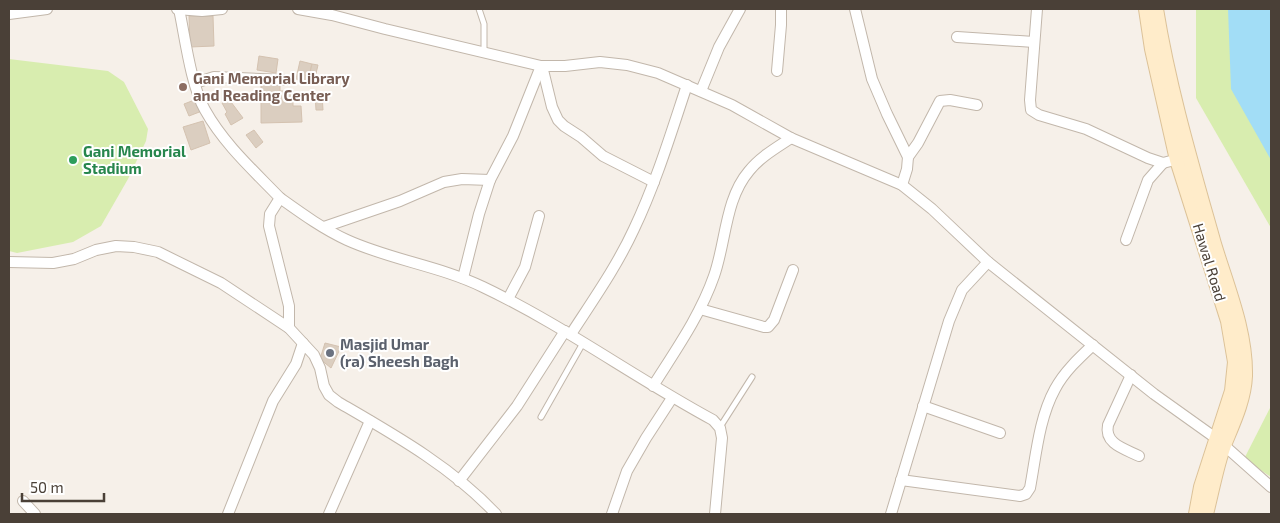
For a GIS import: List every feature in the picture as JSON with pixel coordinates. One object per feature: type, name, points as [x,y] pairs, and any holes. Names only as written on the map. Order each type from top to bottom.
[{"type":"main road","name":"Hawal Road","points":[[1146,9],[1154,57],[1228,321],[1235,362],[1232,391],[1206,514]]},
{"type":"main road","name":"Hawal Road","points":[[1156,9],[1183,157]]},
{"type":"main road","name":"Hawal Road","points":[[1196,514],[1201,487],[1220,442]]},
{"type":"street","points":[[9,14],[47,9]]},
{"type":"street","points":[[222,9],[202,11],[178,9],[195,83],[204,109],[228,144],[280,198],[347,240],[464,278],[508,299],[568,332],[672,398],[713,420],[720,428],[722,438],[714,514]]},
{"type":"street","points":[[298,9],[332,15],[541,66],[565,66],[600,62],[627,65],[658,73],[732,105],[790,138],[902,185],[932,209],[988,262],[1154,394],[1220,442],[1271,487]]},
{"type":"street","points":[[701,90],[720,47],[740,9]]},
{"type":"street","points":[[776,71],[781,9]]},
{"type":"street","points":[[855,9],[872,79],[908,157],[907,170],[902,185]]},
{"type":"street","points":[[1037,9],[1030,100],[1031,110],[1039,115],[1086,129],[1115,141],[1140,155],[1163,163],[1183,157]]},
{"type":"street","points":[[957,37],[1034,42]]},
{"type":"street","points":[[464,278],[479,214],[490,180],[513,136],[541,66]]},
{"type":"street","points":[[541,66],[552,107],[558,120],[603,156],[654,182]]},
{"type":"street","points":[[195,83],[214,77],[285,80]]},
{"type":"street","points":[[460,481],[517,406],[623,250],[654,182],[687,85]]},
{"type":"street","points":[[908,157],[918,143],[940,101],[950,100],[977,105]]},
{"type":"street","points":[[653,386],[700,309],[714,275],[732,203],[739,185],[748,171],[764,156],[790,138]]},
{"type":"street","points":[[1126,240],[1146,186],[1163,163]]},
{"type":"street","points":[[324,227],[400,201],[444,182],[462,179],[490,180]]},
{"type":"street","points":[[280,198],[270,214],[269,226],[288,306],[289,328]]},
{"type":"street","points":[[508,299],[525,267],[539,216]]},
{"type":"street","points":[[9,262],[53,263],[74,259],[96,250],[116,246],[134,247],[158,252],[221,283],[289,328],[314,355],[320,368],[324,386],[329,395],[460,481],[496,514]]},
{"type":"street","points":[[891,514],[949,321],[962,290],[988,262]]},
{"type":"street","points":[[700,309],[768,327],[774,320],[793,270]]},
{"type":"street","points":[[228,514],[269,408],[296,364],[303,343]]},
{"type":"street","points":[[901,480],[1020,496],[1026,494],[1030,488],[1046,414],[1054,390],[1070,367],[1093,345]]},
{"type":"street","points":[[1131,375],[1108,425],[1107,432],[1110,439],[1117,445],[1139,456]]},
{"type":"street","points":[[612,514],[627,471],[672,398]]},
{"type":"street","points":[[923,406],[1000,433]]},
{"type":"street","points":[[329,514],[370,421]]},
{"type":"street","points":[[23,501],[35,514]]},
{"type":"lane","points":[[479,9],[484,24],[484,52]]},
{"type":"lane","points":[[541,416],[583,342]]},
{"type":"lane","points":[[720,428],[752,377]]},
{"type":"green space","points":[[1196,9],[1271,9],[1271,228],[1196,98]]},
{"type":"green space","name":"Gani Memorial Stadium","points":[[9,59],[108,71],[124,82],[148,129],[146,141],[128,179],[101,226],[73,242],[17,253],[9,251]]},
{"type":"green space","points":[[1271,406],[1271,477],[1244,459]]},
{"type":"water","points":[[1228,9],[1271,9],[1271,160],[1231,89]]},
{"type":"building","points":[[189,16],[213,16],[214,46],[190,47]]},
{"type":"building","points":[[259,56],[278,59],[276,73],[257,70]]},
{"type":"building","points":[[300,61],[312,64],[308,81],[296,79]]},
{"type":"building","points":[[312,64],[318,65],[314,82],[308,81]]},
{"type":"building","points":[[261,84],[280,84],[280,91],[293,91],[293,106],[301,106],[302,122],[261,123]]},
{"type":"building","points":[[315,94],[322,94],[323,110],[316,110]]},
{"type":"building","points":[[228,98],[243,118],[231,125],[222,103]]},
{"type":"building","points":[[197,99],[202,111],[189,116],[184,104]]},
{"type":"building","points":[[203,121],[210,143],[191,150],[183,127]]},
{"type":"building","points":[[254,130],[263,142],[256,148],[246,135]]},
{"type":"building","name":"Masjid Umar (ra) Sheesh Bagh","points":[[325,343],[341,347],[331,368],[320,359]]},
{"type":"place","name":"Gani Memorial Library and Reading Center","points":[[183,87]]},
{"type":"place","name":"Gani Memorial Stadium","points":[[73,160]]},
{"type":"place","name":"Masjid Umar (ra) Sheesh Bagh","points":[[330,353]]}]
